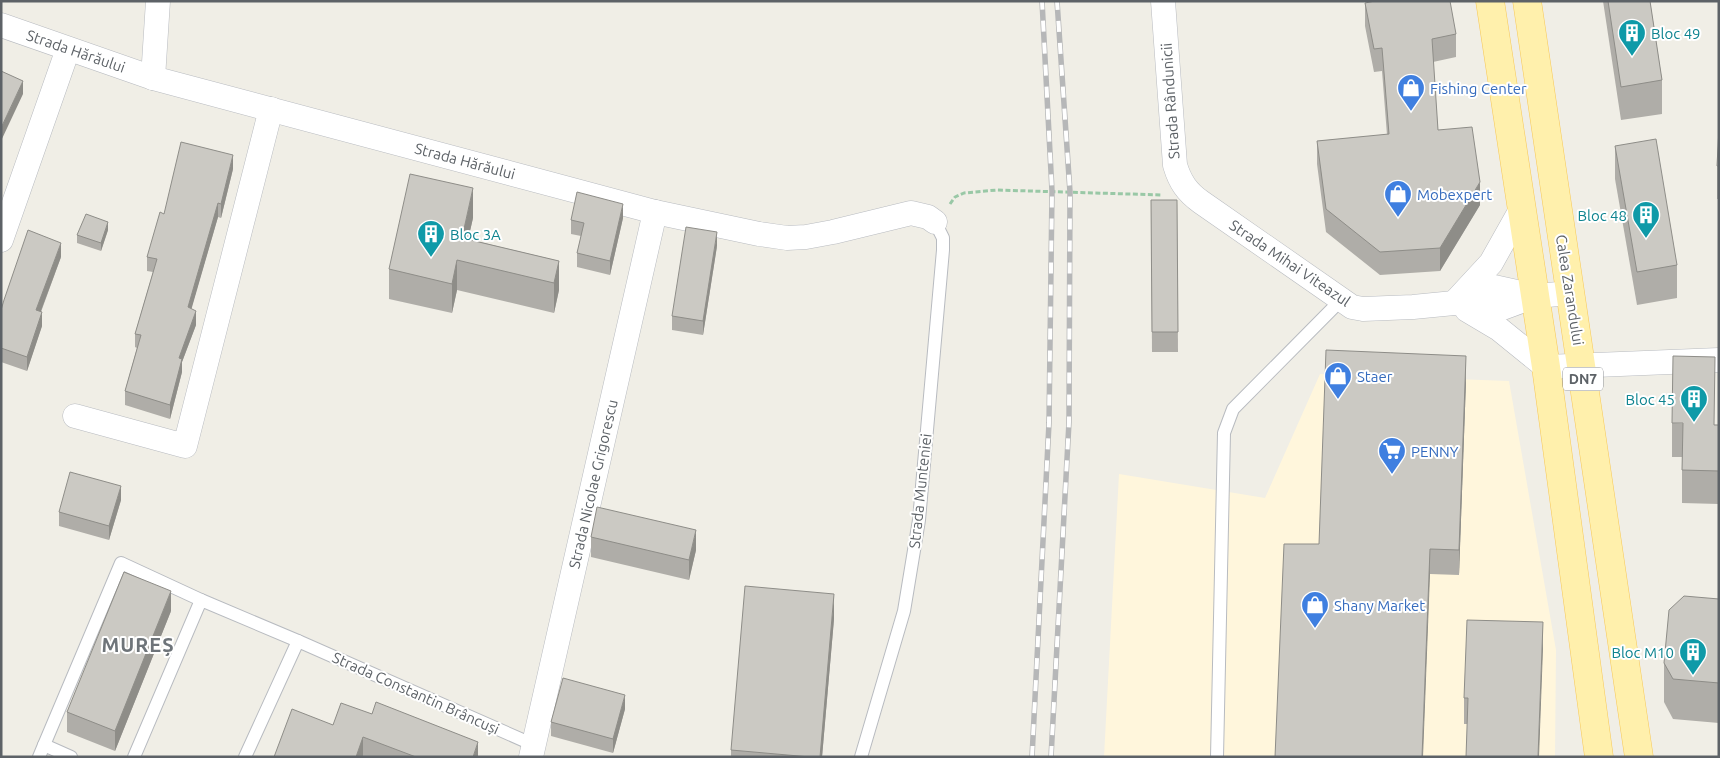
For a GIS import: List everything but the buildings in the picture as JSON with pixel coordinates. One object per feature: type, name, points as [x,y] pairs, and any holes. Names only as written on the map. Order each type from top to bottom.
[{"type":"main road","name":"DN7","points":[[1490,1],[1546,367],[1599,757]]},
{"type":"main road","name":"Calea Zarandului","points":[[1527,1],[1639,757]]},
{"type":"street","points":[[153,78],[158,1]]},
{"type":"street","name":"Strada Rândunicii","points":[[1163,1],[1175,165],[1181,182],[1192,196]]},
{"type":"street","name":"Strada Hărăului","points":[[1,25],[153,78],[655,212],[759,234],[787,238],[806,237],[911,213],[928,217],[935,222]]},
{"type":"street","points":[[1,240],[68,49]]},
{"type":"street","points":[[75,416],[185,446],[271,109]]},
{"type":"street","name":"Strada Mihai Viteazul","points":[[1192,196],[1341,300],[1363,309],[1454,303],[1494,287],[1535,296],[1571,292]]},
{"type":"street","points":[[1522,208],[1491,263],[1454,303],[1499,329],[1546,367],[1719,360]]},
{"type":"street","name":"Strada Nicolae Grigorescu","points":[[532,751],[655,212]]},
{"type":"lane","name":"Strada Munteniei","points":[[861,757],[904,611],[919,520],[943,250],[943,238],[935,222]]},
{"type":"lane","points":[[1216,757],[1224,433],[1233,409],[1341,300]]},
{"type":"lane","name":"Strada Constantin Brâncuși","points":[[70,757],[42,751],[121,563],[201,600],[298,640],[532,751]]},
{"type":"lane","points":[[134,757],[201,600]]},
{"type":"lane","points":[[244,757],[298,640]]},
{"type":"path","points":[[935,222],[955,197],[971,191],[1005,190],[1192,196]]},
{"type":"shaded area","points":[[1320,374],[1509,381],[1556,650],[1555,757],[1104,757],[1119,474],[1265,498]]},
{"type":"railway","points":[[1032,757],[1049,423],[1052,191],[1042,1]]},
{"type":"railway","points":[[1051,757],[1069,422],[1070,192],[1057,1]]},
{"type":"place","name":"Bloc 49","points":[[1632,57]]},
{"type":"place","name":"Fishing Center","points":[[1411,112]]},
{"type":"place","name":"Mobexpert","points":[[1398,218]]},
{"type":"place","name":"Bloc 48","points":[[1646,239]]},
{"type":"place","name":"Bloc 3A","points":[[431,258]]},
{"type":"place","name":"Staer","points":[[1338,400]]},
{"type":"place","name":"Bloc 45","points":[[1694,423]]},
{"type":"place","name":"PENNY","points":[[1392,475]]},
{"type":"place","name":"Shany Market","points":[[1315,629]]},
{"type":"place","name":"Bloc M10","points":[[1693,676]]},
{"type":"district","name":"MUREȘ","points":[[138,644]]}]
